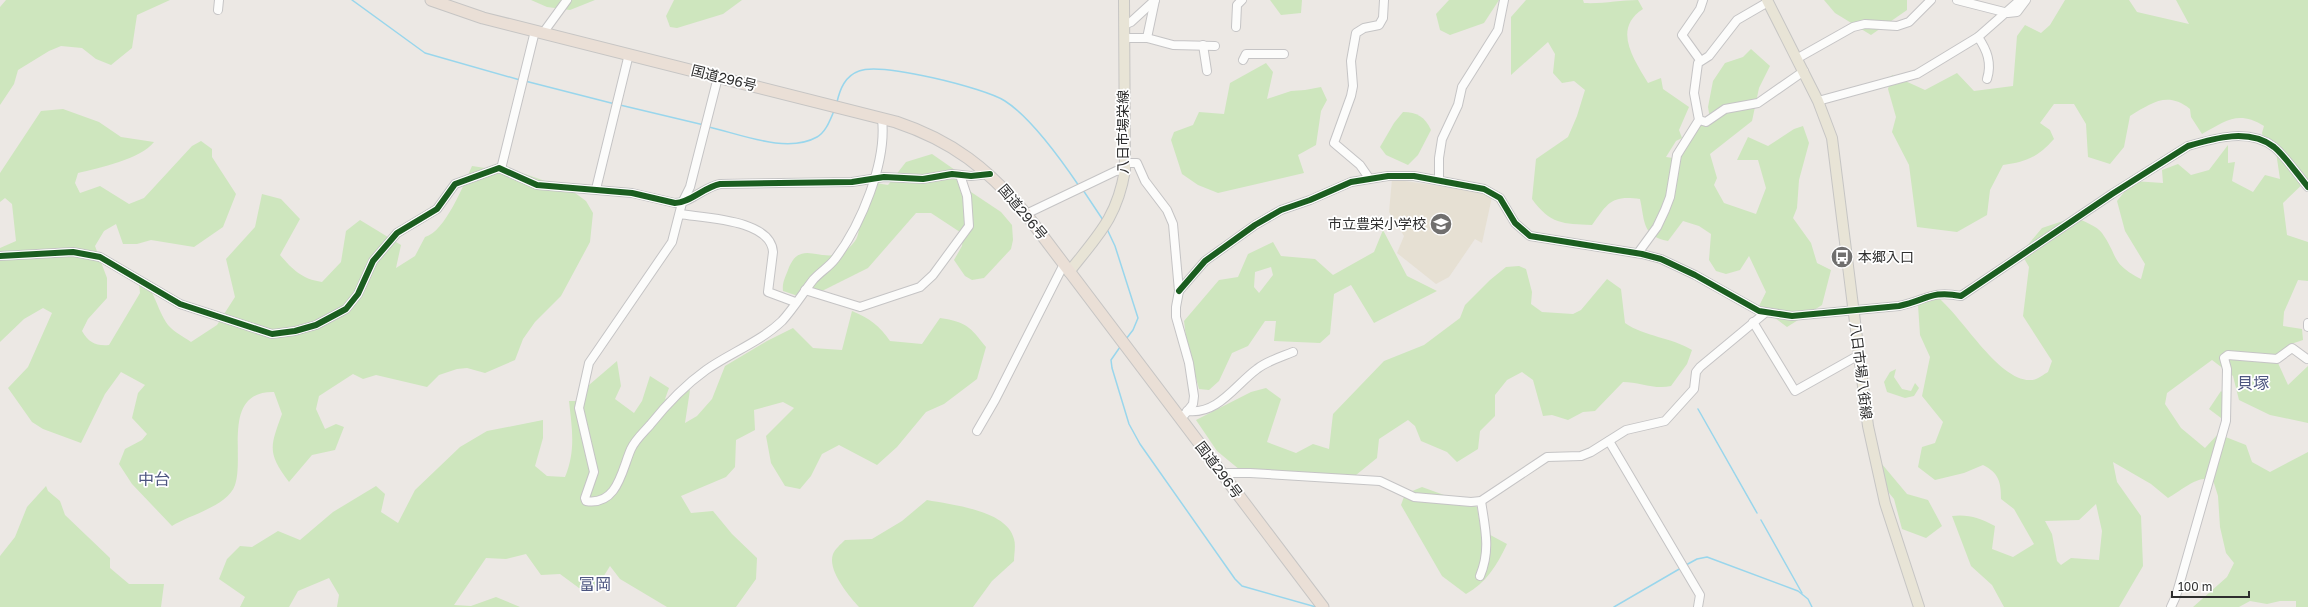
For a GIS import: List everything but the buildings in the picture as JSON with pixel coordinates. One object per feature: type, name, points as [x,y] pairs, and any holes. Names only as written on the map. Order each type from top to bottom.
[{"type":"highway","name":"国道296号","points":[[431,0],[483,18],[909,126],[935,137],[968,156],[990,174],[1026,214],[1066,268],[1184,415],[1224,476],[1323,607]]},
{"type":"main road","name":"八日市場栄線","points":[[1066,268],[1111,217],[1117,205],[1124,166],[1124,0]]},
{"type":"main road","name":"八日市場八街線","points":[[1767,1],[1804,70],[1818,101],[1834,149],[1868,426],[1879,479],[1919,607]]},
{"type":"street","points":[[218,10],[219,0]]},
{"type":"street","points":[[501,169],[539,32],[567,0]]},
{"type":"street","points":[[1124,25],[1131,22],[1155,0]]},
{"type":"street","points":[[1147,38],[1155,0]]},
{"type":"street","points":[[1236,27],[1237,5],[1242,0]]},
{"type":"street","points":[[1369,178],[1360,165],[1334,143],[1351,96],[1353,86],[1351,61],[1356,33],[1364,28],[1380,25],[1383,16],[1384,0]]},
{"type":"street","points":[[1439,180],[1439,158],[1442,139],[1458,105],[1462,87],[1498,30],[1504,0]]},
{"type":"street","points":[[1700,60],[1682,35],[1700,9],[1701,0]]},
{"type":"street","points":[[1798,58],[1853,27],[1866,24],[1897,26],[1908,22],[1931,0]]},
{"type":"street","points":[[1957,0],[2006,11],[2008,13],[2017,12],[2026,0]]},
{"type":"street","points":[[1818,101],[1910,77],[1978,37],[2020,0]]},
{"type":"street","points":[[1638,253],[1657,227],[1665,210],[1670,197],[1677,155],[1699,120],[1694,93],[1697,67],[1700,60],[1709,56],[1737,20],[1767,1]]},
{"type":"street","points":[[1978,37],[1986,48],[1990,70],[1987,79]]},
{"type":"street","points":[[1124,38],[1147,38],[1172,45],[1215,46]]},
{"type":"street","points":[[1203,45],[1207,71]]},
{"type":"street","points":[[596,188],[629,54]]},
{"type":"street","points":[[1243,60],[1246,54],[1284,54]]},
{"type":"street","points":[[1699,120],[1706,122],[1726,110],[1758,103],[1804,70]]},
{"type":"street","points":[[718,77],[690,187],[682,203],[675,234],[662,259],[589,363],[579,408],[594,472],[585,498],[586,501],[602,498],[612,492],[622,478],[631,448],[660,412],[692,381],[782,321],[805,290],[834,261],[852,236],[871,191],[884,130],[882,119]]},
{"type":"street","points":[[1179,291],[1200,269],[1205,261],[1255,225],[1281,210],[1331,192],[1342,185],[1369,178],[1414,176],[1484,189],[1505,203],[1515,224],[1530,236],[1638,253],[1678,267],[1747,306],[1765,313],[1792,316],[1899,306],[1913,303],[1931,294],[1946,293],[1962,296],[2112,194],[2188,146],[2195,144],[2239,135],[2262,141],[2275,148],[2308,187]]},
{"type":"street","points":[[1026,214],[1124,166],[1137,163],[1145,182],[1171,218],[1179,291],[1176,317],[1189,363],[1194,396],[1192,404],[1184,415]]},
{"type":"street","points":[[0,256],[73,252],[90,255],[110,262],[180,304],[272,334],[295,331],[316,325],[346,309],[358,294],[373,261],[385,244],[397,233],[438,209],[455,184],[501,169],[537,184],[596,188],[682,203],[710,186],[720,184],[852,182],[871,181],[874,178],[923,179],[952,174],[990,174]]},
{"type":"street","points":[[805,290],[860,308],[920,287],[933,275],[969,226],[966,196],[960,175]]},
{"type":"street","points":[[680,214],[731,220],[747,226],[766,238],[773,247],[768,292],[795,302]]},
{"type":"street","points":[[977,431],[1066,268]]},
{"type":"street","points":[[1224,476],[1228,473],[1250,473],[1380,481],[1414,497],[1471,502],[1481,501],[1547,457],[1581,456],[1591,452],[1626,430],[1665,421],[1694,389],[1696,372],[1700,367],[1765,313]]},
{"type":"street","points":[[1754,322],[1795,391],[1859,355]]},
{"type":"street","points":[[2170,607],[2176,596],[2226,420],[2227,369],[2224,358],[2228,355],[2277,359],[2292,348],[2308,359]]},
{"type":"street","points":[[1184,415],[1224,400],[1256,369],[1293,352]]},
{"type":"street","points":[[1609,441],[1700,596],[1698,607]]},
{"type":"street","points":[[1480,576],[1488,548],[1481,501]]},
{"type":"shaded area","name":"市立豊栄小学校","points":[[1392,179],[1486,193],[1492,197],[1482,243],[1475,239],[1449,277],[1436,284],[1397,253],[1404,236],[1389,212]]},
{"type":"green space","points":[[6,0],[170,0],[137,15],[132,48],[111,65],[96,59],[82,48],[61,46],[49,51],[18,70],[14,84],[0,105],[0,7]]},
{"type":"green space","points":[[531,0],[595,0],[570,10],[547,7]]},
{"type":"green space","points":[[674,0],[742,0],[723,14],[677,28],[670,27],[666,16]]},
{"type":"green space","points":[[1270,0],[1302,0],[1301,13],[1281,15]]},
{"type":"green space","points":[[1449,0],[1499,0],[1484,23],[1450,35],[1440,30],[1436,14]]},
{"type":"green space","points":[[1526,0],[1583,0],[1584,3],[1591,3],[1638,0],[1643,9],[1634,17],[1629,26],[1627,35],[1632,54],[1648,83],[1661,78],[1663,89],[1689,107],[1679,130],[1682,138],[1676,141],[1666,157],[1673,158],[1700,124],[1711,125],[1708,107],[1713,81],[1725,63],[1743,57],[1751,49],[1770,66],[1759,88],[1752,121],[1710,154],[1717,178],[1714,185],[1724,203],[1756,214],[1766,188],[1758,160],[1737,160],[1748,137],[1768,146],[1794,129],[1803,126],[1809,143],[1799,180],[1797,208],[1793,218],[1811,243],[1817,263],[1831,270],[1822,305],[1787,327],[1759,306],[1766,292],[1749,256],[1740,270],[1726,274],[1716,271],[1709,260],[1711,234],[1699,226],[1683,221],[1668,241],[1653,236],[1646,227],[1640,199],[1623,198],[1611,202],[1602,211],[1592,225],[1573,224],[1558,221],[1551,218],[1539,207],[1532,199],[1536,159],[1568,137],[1577,116],[1585,90],[1574,81],[1562,83],[1553,73],[1555,54],[1548,42],[1511,75],[1511,17]]},
{"type":"green space","points":[[1824,0],[1907,0],[1907,10],[1871,35],[1835,13]]},
{"type":"green space","points":[[2065,0],[2129,0],[2137,12],[2189,24],[2176,0],[2308,0],[2308,179],[2283,203],[2287,235],[2308,242],[2308,281],[2298,280],[2284,312],[2283,326],[2302,329],[2303,340],[2291,344],[2278,363],[2288,385],[2308,366],[2308,423],[2270,415],[2239,400],[2233,376],[2212,360],[2167,393],[2165,404],[2181,428],[2205,448],[2218,434],[2246,445],[2252,462],[2270,472],[2308,452],[2308,607],[2296,607],[2296,601],[2280,601],[2267,604],[2250,601],[2239,607],[2193,607],[2227,577],[2234,563],[2226,553],[2220,527],[2218,496],[2213,480],[2201,479],[2196,481],[2168,498],[2151,484],[2113,462],[2117,482],[2141,516],[2143,566],[2119,607],[2004,607],[1992,585],[1971,566],[1952,516],[1974,517],[1995,526],[1992,549],[2013,557],[2034,544],[2014,509],[2001,499],[2000,483],[1996,475],[1993,471],[1983,465],[1964,473],[1935,480],[1918,467],[1922,447],[1935,443],[1943,422],[1922,396],[1930,357],[1920,335],[1918,305],[1936,296],[1957,317],[1981,346],[2007,371],[2019,378],[2032,380],[2036,379],[2048,372],[2052,361],[2023,316],[2029,267],[2021,253],[2042,228],[2075,217],[2090,224],[2102,233],[2120,264],[2141,279],[2145,264],[2125,231],[2117,201],[2133,181],[2163,183],[2162,170],[2178,164],[2191,175],[2209,170],[2228,145],[2228,163],[2235,162],[2232,181],[2253,192],[2265,175],[2280,179],[2276,152],[2265,145],[2262,133],[2264,126],[2255,121],[2239,118],[2232,119],[2202,134],[2191,117],[2190,109],[2174,101],[2167,100],[2153,103],[2130,116],[2124,147],[2110,164],[2088,157],[2086,124],[2074,104],[2054,104],[2040,123],[2050,130],[2054,139],[2043,150],[2031,158],[2003,165],[1990,190],[1987,215],[1957,232],[1917,227],[1909,165],[1892,132],[1896,117],[1888,89],[1892,75],[1925,90],[1957,73],[1974,91],[2013,86],[2017,36],[2025,25],[2041,33],[2050,25]],"holes":[[[2096,504],[2102,531],[2099,560],[2071,558],[2061,565],[2057,561],[2052,534],[2045,521],[2079,520]]]},
{"type":"green space","points":[[1266,63],[1273,72],[1267,99],[1291,91],[1321,87],[1327,100],[1321,111],[1316,145],[1298,155],[1304,173],[1218,193],[1198,185],[1182,174],[1171,140],[1174,132],[1193,125],[1199,112],[1224,114],[1230,83]]},
{"type":"green space","points":[[63,109],[99,122],[121,137],[154,142],[148,148],[130,158],[78,173],[75,183],[80,193],[100,186],[129,204],[144,198],[192,146],[201,141],[212,149],[212,157],[236,194],[223,227],[194,247],[151,240],[137,244],[123,244],[116,224],[104,231],[95,246],[107,278],[107,298],[88,319],[82,331],[90,341],[100,345],[109,345],[140,293],[138,274],[152,292],[168,325],[191,342],[217,325],[235,297],[226,259],[255,227],[262,194],[281,199],[300,219],[280,255],[298,273],[315,281],[322,282],[341,262],[346,231],[360,220],[401,245],[396,268],[415,256],[425,237],[440,226],[447,217],[472,166],[525,174],[571,190],[586,201],[593,213],[590,242],[561,296],[535,322],[523,339],[515,360],[485,373],[467,368],[457,369],[439,375],[427,387],[376,375],[363,379],[353,374],[319,396],[316,409],[325,429],[336,424],[344,427],[335,450],[312,455],[289,482],[277,464],[273,450],[275,434],[282,414],[274,392],[258,395],[247,402],[241,413],[238,427],[237,473],[235,485],[231,492],[225,499],[172,526],[132,484],[119,464],[125,449],[142,440],[147,434],[132,418],[138,393],[145,385],[121,372],[105,394],[81,443],[43,429],[32,422],[8,388],[28,367],[52,313],[43,308],[24,319],[0,342],[0,248],[16,241],[12,204],[5,198],[0,202],[0,173],[41,111]]},
{"type":"green space","points":[[1403,112],[1420,116],[1431,130],[1418,155],[1408,165],[1386,155],[1380,147],[1394,123]]},
{"type":"green space","points":[[932,154],[955,170],[971,192],[1001,212],[1012,225],[1013,240],[1011,249],[984,278],[972,280],[965,276],[954,260],[962,246],[963,234],[931,213],[916,213],[868,268],[816,294],[795,295],[783,291],[783,283],[788,270],[794,259],[801,254],[836,255],[845,251],[855,241],[858,234],[860,221],[876,183],[888,185],[906,162]]},
{"type":"green space","points":[[1383,230],[1407,276],[1437,291],[1374,323],[1351,285],[1334,294],[1330,334],[1320,343],[1274,341],[1276,321],[1265,321],[1248,346],[1232,353],[1219,381],[1209,390],[1199,389],[1187,345],[1184,321],[1219,280],[1238,277],[1248,254],[1273,242],[1281,256],[1315,259],[1333,275],[1374,252]],"holes":[[[1271,267],[1273,275],[1259,293],[1254,287],[1255,272]]]},
{"type":"green space","points":[[1519,266],[1526,269],[1532,292],[1531,304],[1542,312],[1573,314],[1581,310],[1607,279],[1621,289],[1625,323],[1633,328],[1675,342],[1692,350],[1687,364],[1671,386],[1659,387],[1623,382],[1595,411],[1583,412],[1568,420],[1552,415],[1543,416],[1533,380],[1522,372],[1507,380],[1495,395],[1495,416],[1480,431],[1478,449],[1457,462],[1447,452],[1421,441],[1415,426],[1408,420],[1379,439],[1377,458],[1356,475],[1240,470],[1217,451],[1196,420],[1251,392],[1266,388],[1281,399],[1267,442],[1296,453],[1313,444],[1329,449],[1333,414],[1384,361],[1424,345],[1460,318],[1465,305],[1490,280],[1506,267]]},
{"type":"green space","points":[[852,311],[874,323],[890,341],[922,344],[940,318],[956,321],[967,326],[986,347],[977,379],[944,404],[926,412],[897,447],[877,465],[839,445],[822,454],[811,476],[800,489],[785,486],[771,463],[766,436],[794,408],[783,402],[754,410],[755,430],[736,440],[735,467],[726,477],[681,496],[691,513],[713,511],[732,534],[757,558],[756,579],[736,607],[667,607],[620,579],[610,566],[597,587],[579,588],[560,574],[541,575],[526,554],[506,559],[486,558],[454,605],[471,606],[496,597],[520,607],[337,607],[339,595],[329,578],[298,591],[289,607],[240,607],[245,597],[219,579],[227,559],[240,546],[252,547],[278,531],[300,540],[333,512],[376,486],[385,494],[381,512],[398,523],[415,490],[460,447],[487,431],[543,420],[543,438],[535,466],[547,476],[565,477],[571,458],[572,448],[569,401],[584,401],[589,385],[617,361],[621,386],[615,399],[634,413],[642,401],[650,376],[669,388],[665,399],[690,390],[685,423],[697,416],[712,399],[725,366],[767,341],[793,328],[813,348],[842,350]]},
{"type":"green space","points":[[1896,369],[1894,377],[1902,389],[1911,391],[1915,383],[1919,388],[1914,396],[1905,398],[1887,392],[1884,382],[1890,372]]},
{"type":"green space","points":[[2221,391],[2230,400],[2221,418],[2209,409]]},
{"type":"green space","points":[[1881,463],[1907,494],[1928,500],[1942,526],[1926,538],[1902,529],[1894,499],[1885,488]]},
{"type":"green space","points":[[46,486],[48,491],[60,501],[65,515],[110,558],[110,568],[129,584],[164,584],[161,607],[0,607],[0,556],[15,537],[27,507]]},
{"type":"green space","points":[[1422,487],[1477,507],[1481,530],[1507,544],[1490,573],[1473,590],[1466,594],[1442,576],[1401,505],[1405,494]]},
{"type":"green space","points":[[927,500],[977,510],[1001,521],[1009,529],[1014,539],[1014,561],[992,581],[973,607],[859,607],[845,590],[836,575],[832,560],[834,552],[845,540],[872,539],[902,521]]},
{"type":"waterway","points":[[352,0],[425,53],[520,80]]},
{"type":"waterway","points":[[837,102],[840,92],[850,76],[859,71],[871,69],[910,73],[956,83],[977,90],[1005,101],[1015,108],[1035,128],[1055,152],[1079,186]]},
{"type":"waterway","points":[[525,81],[615,104]]},
{"type":"waterway","points":[[620,105],[704,125]]},
{"type":"waterway","points":[[709,127],[763,141],[792,144],[805,142],[820,135],[827,126],[834,111]]},
{"type":"waterway","points":[[1083,190],[1103,220]]},
{"type":"waterway","points":[[1107,229],[1115,246],[1138,318],[1133,330],[1126,339]]},
{"type":"waterway","points":[[1120,347],[1111,360],[1112,368],[1129,424],[1140,444],[1235,579],[1242,586],[1316,607]]},
{"type":"waterway","points":[[1698,409],[1757,513]]},
{"type":"waterway","points":[[1761,520],[1802,593]]},
{"type":"waterway","points":[[1686,565],[1697,559],[1707,557],[1798,591],[1808,599],[1812,607]]},
{"type":"waterway","points":[[1614,607],[1681,568]]},
{"type":"cycle path","points":[[1179,291],[1205,261],[1255,225],[1281,210],[1310,200],[1351,182],[1388,176],[1414,176],[1484,189],[1500,198],[1515,223],[1530,236],[1642,254],[1661,259],[1695,275],[1759,311],[1792,316],[1899,306],[1929,296],[1943,294],[1961,296],[2112,194],[2188,146],[2209,140],[2232,136],[2243,136],[2264,141],[2274,147],[2287,160],[2308,187]]},
{"type":"cycle path","points":[[0,256],[73,252],[100,257],[180,304],[272,334],[295,331],[316,325],[346,309],[358,294],[373,261],[397,233],[437,209],[455,184],[499,168],[537,185],[632,193],[675,203],[692,198],[708,188],[720,184],[852,182],[884,177],[923,179],[952,174],[971,176],[990,174]]},
{"type":"place","name":"市立豊栄小学校","points":[[1441,224]]},
{"type":"place","name":"本郷入口","points":[[1842,257]]},
{"type":"district","name":"貝塚","points":[[2253,383]]},
{"type":"district","name":"中台","points":[[154,479]]},
{"type":"district","name":"富岡","points":[[595,584]]}]
